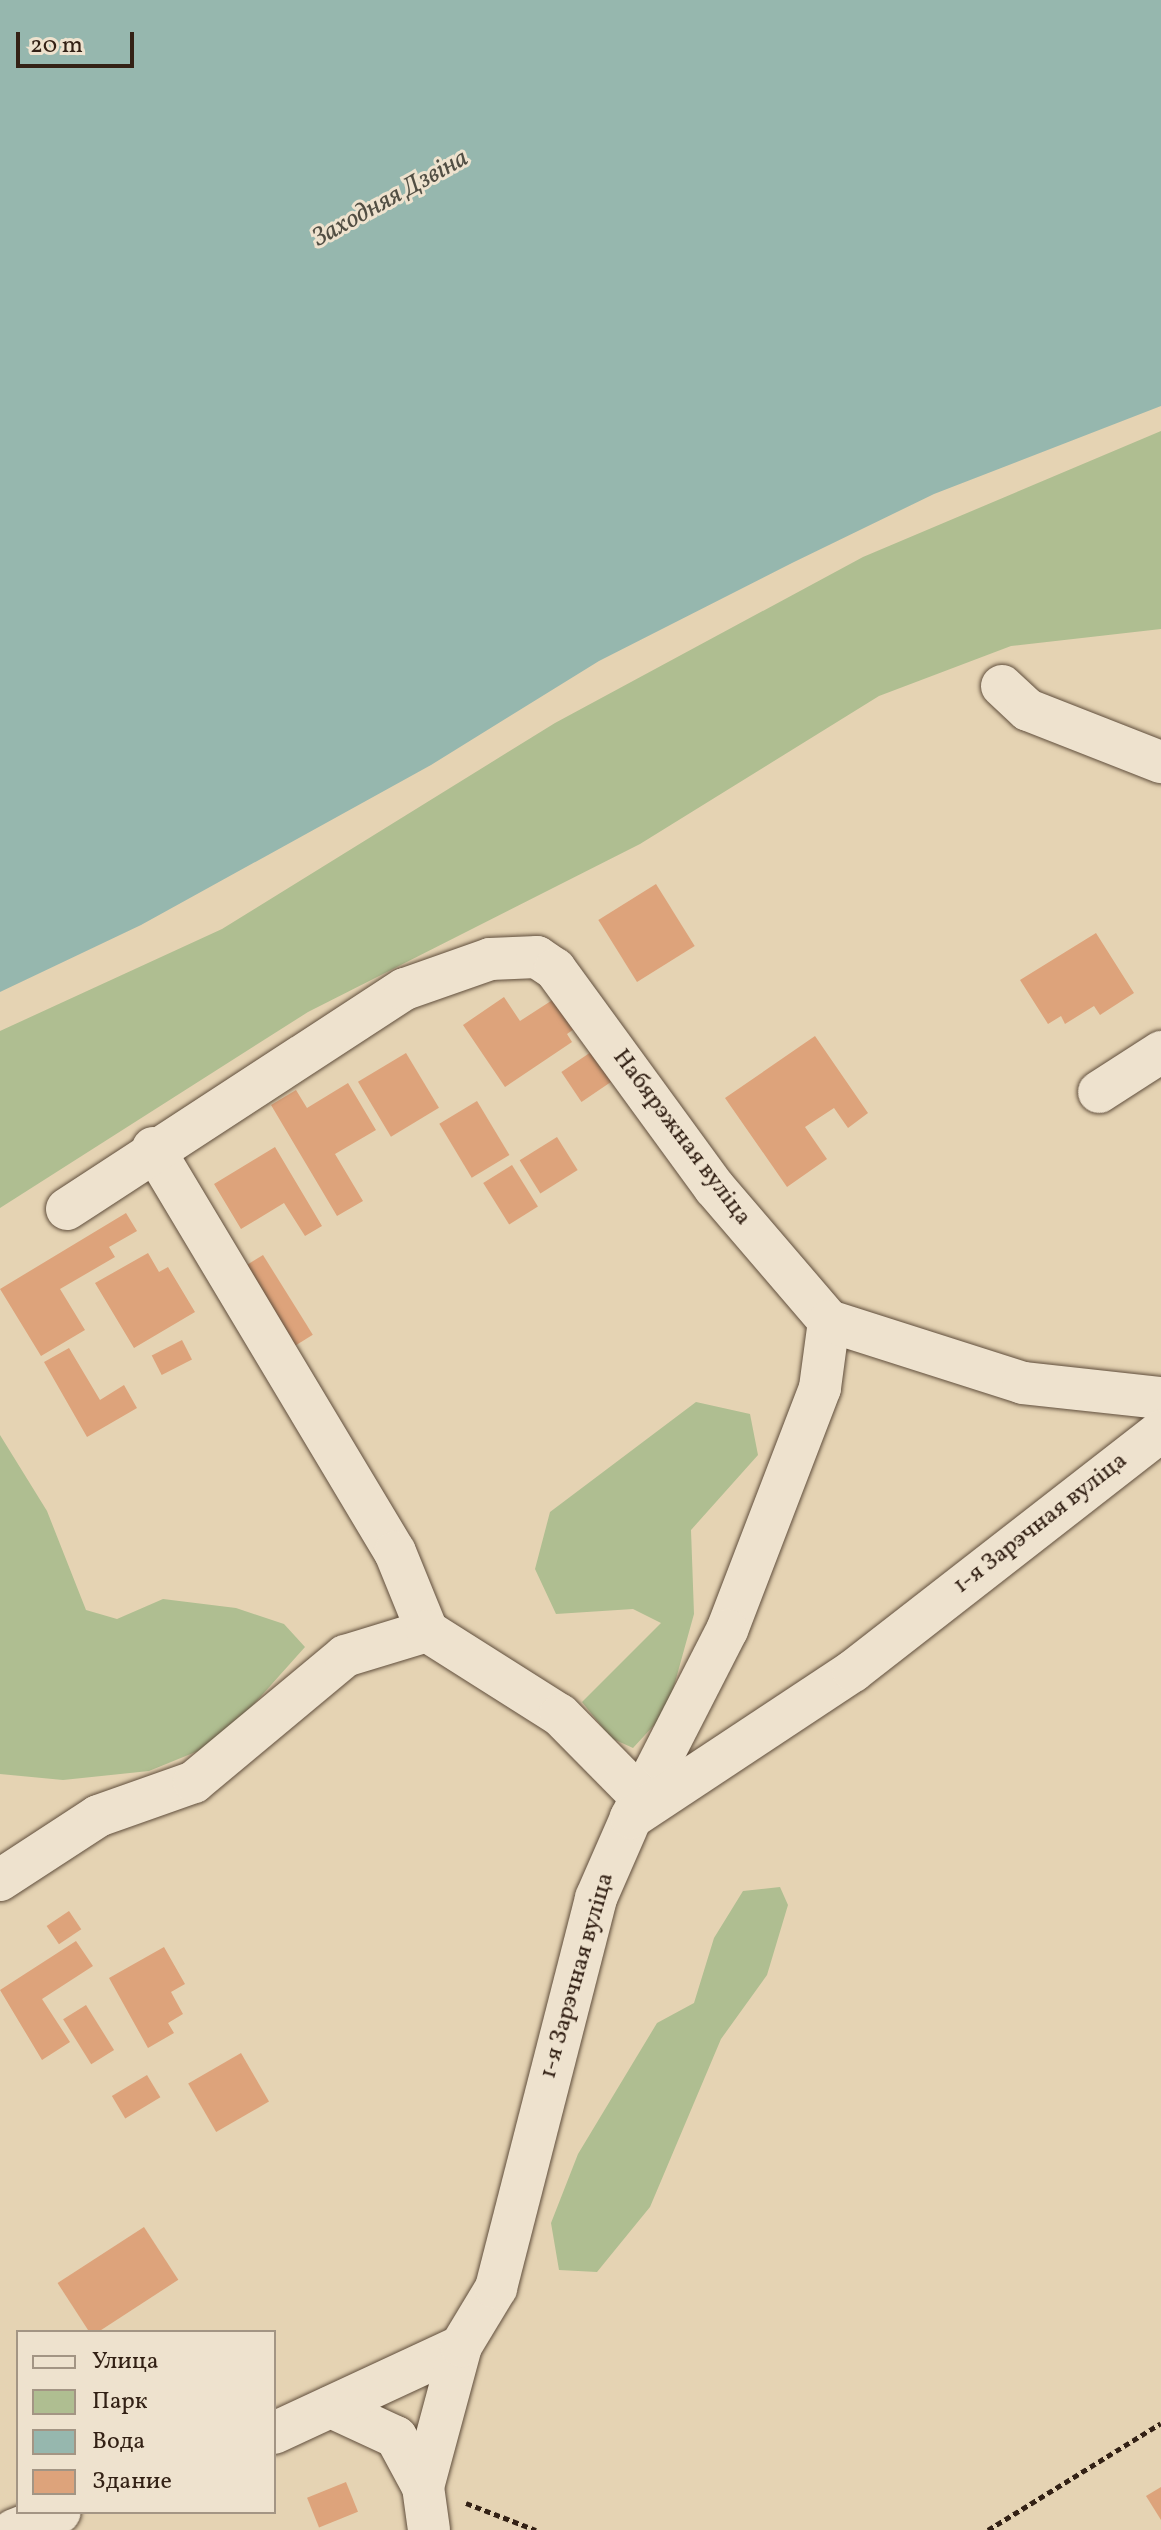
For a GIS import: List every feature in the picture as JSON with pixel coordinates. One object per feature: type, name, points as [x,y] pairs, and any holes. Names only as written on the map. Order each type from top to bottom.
[{"type":"street","points":[[1002,686],[1028,710],[1161,762]]},
{"type":"street","name":"Набярэжная вуліца","points":[[67,1209],[153,1148],[405,989],[490,959],[537,957],[555,969],[714,1187],[829,1321]]},
{"type":"street","points":[[1099,1092],[1161,1052]]},
{"type":"street","points":[[153,1148],[395,1552],[427,1631],[560,1715],[635,1807],[727,1630],[820,1388],[829,1321],[1023,1383],[1161,1398]]},
{"type":"street","name":"1-я Зарэчная вуліца","points":[[423,2487],[461,2346],[496,2288],[596,1898],[635,1807],[853,1671],[1161,1431]]},
{"type":"street","points":[[0,1880],[98,1816],[194,1782],[345,1656],[427,1631]]},
{"type":"street","points":[[276,2432],[461,2346]]},
{"type":"street","name":"1-я Зарэчная вуліца","points":[[331,2407],[396,2437],[423,2487],[429,2530]]},
{"type":"street","points":[[14,2530],[55,2514]]},
{"type":"path","points":[[988,2530],[1161,2423]]},
{"type":"path","points":[[423,2487],[536,2530]]},
{"type":"green space","points":[[1161,431],[1161,629],[1011,646],[879,696],[640,844],[308,1012],[0,1208],[0,1031],[222,929],[555,723],[863,557]]},
{"type":"green space","points":[[696,1402],[750,1414],[758,1455],[691,1530],[694,1614],[667,1711],[633,1748],[611,1738],[582,1702],[661,1623],[633,1609],[556,1614],[535,1569],[550,1512]]},
{"type":"green space","points":[[0,1435],[47,1511],[86,1610],[117,1619],[163,1599],[236,1608],[284,1624],[305,1647],[220,1742],[149,1771],[63,1780],[0,1774]]},
{"type":"green space","points":[[780,1887],[788,1905],[767,1975],[721,2039],[650,2207],[597,2272],[559,2270],[551,2223],[578,2154],[657,2023],[694,2003],[714,1938],[743,1891]]},
{"type":"water","name":"Заходняя Дзвіна","points":[[0,0],[1161,0],[1161,406],[934,494],[792,563],[599,661],[431,765],[141,925],[0,992]]},
{"type":"building","points":[[656,884],[695,946],[637,982],[598,920]]},
{"type":"building","points":[[1096,933],[1134,993],[1100,1015],[1094,1006],[1065,1024],[1061,1016],[1048,1024],[1020,980]]},
{"type":"building","points":[[504,997],[520,1021],[554,999],[574,1029],[567,1034],[572,1042],[505,1087],[463,1025]]},
{"type":"building","points":[[815,1036],[868,1113],[848,1128],[834,1108],[805,1127],[827,1159],[787,1187],[725,1098]]},
{"type":"building","points":[[597,1048],[617,1078],[581,1102],[561,1072]]},
{"type":"building","points":[[406,1053],[439,1108],[391,1137],[358,1082]]},
{"type":"building","points":[[348,1083],[376,1130],[335,1154],[363,1201],[337,1216],[271,1105],[296,1090],[307,1108]]},
{"type":"building","points":[[477,1101],[509,1155],[472,1178],[439,1124]]},
{"type":"building","points":[[557,1137],[578,1170],[540,1193],[520,1160]]},
{"type":"building","points":[[275,1147],[322,1226],[305,1236],[284,1203],[241,1229],[214,1184]]},
{"type":"building","points":[[512,1165],[538,1207],[509,1225],[483,1183]]},
{"type":"building","points":[[126,1213],[137,1231],[109,1247],[115,1257],[60,1289],[85,1330],[41,1356],[0,1289]]},
{"type":"building","points":[[148,1253],[159,1272],[168,1267],[195,1312],[134,1348],[95,1283]]},
{"type":"building","points":[[263,1255],[313,1335],[289,1350],[239,1270]]},
{"type":"building","points":[[182,1340],[192,1360],[162,1375],[152,1355]]},
{"type":"building","points":[[69,1348],[100,1400],[124,1385],[137,1408],[87,1437],[44,1362]]},
{"type":"building","points":[[69,1911],[81,1929],[59,1944],[47,1926]]},
{"type":"building","points":[[76,1941],[93,1966],[42,1999],[70,2042],[42,2060],[0,1990]]},
{"type":"building","points":[[164,1947],[185,1984],[171,1992],[183,2014],[168,2023],[174,2033],[148,2048],[109,1978]]},
{"type":"building","points":[[86,2005],[114,2050],[91,2064],[63,2019]]},
{"type":"building","points":[[241,2053],[269,2101],[216,2132],[188,2084]]},
{"type":"building","points":[[147,2075],[160,2097],[125,2118],[112,2096]]},
{"type":"building","points":[[144,2227],[178,2280],[101,2330],[88,2330],[58,2283]]},
{"type":"building","points":[[346,2482],[358,2512],[319,2527],[307,2498]]},
{"type":"building","points":[[1161,2487],[1161,2520],[1146,2496]]}]
